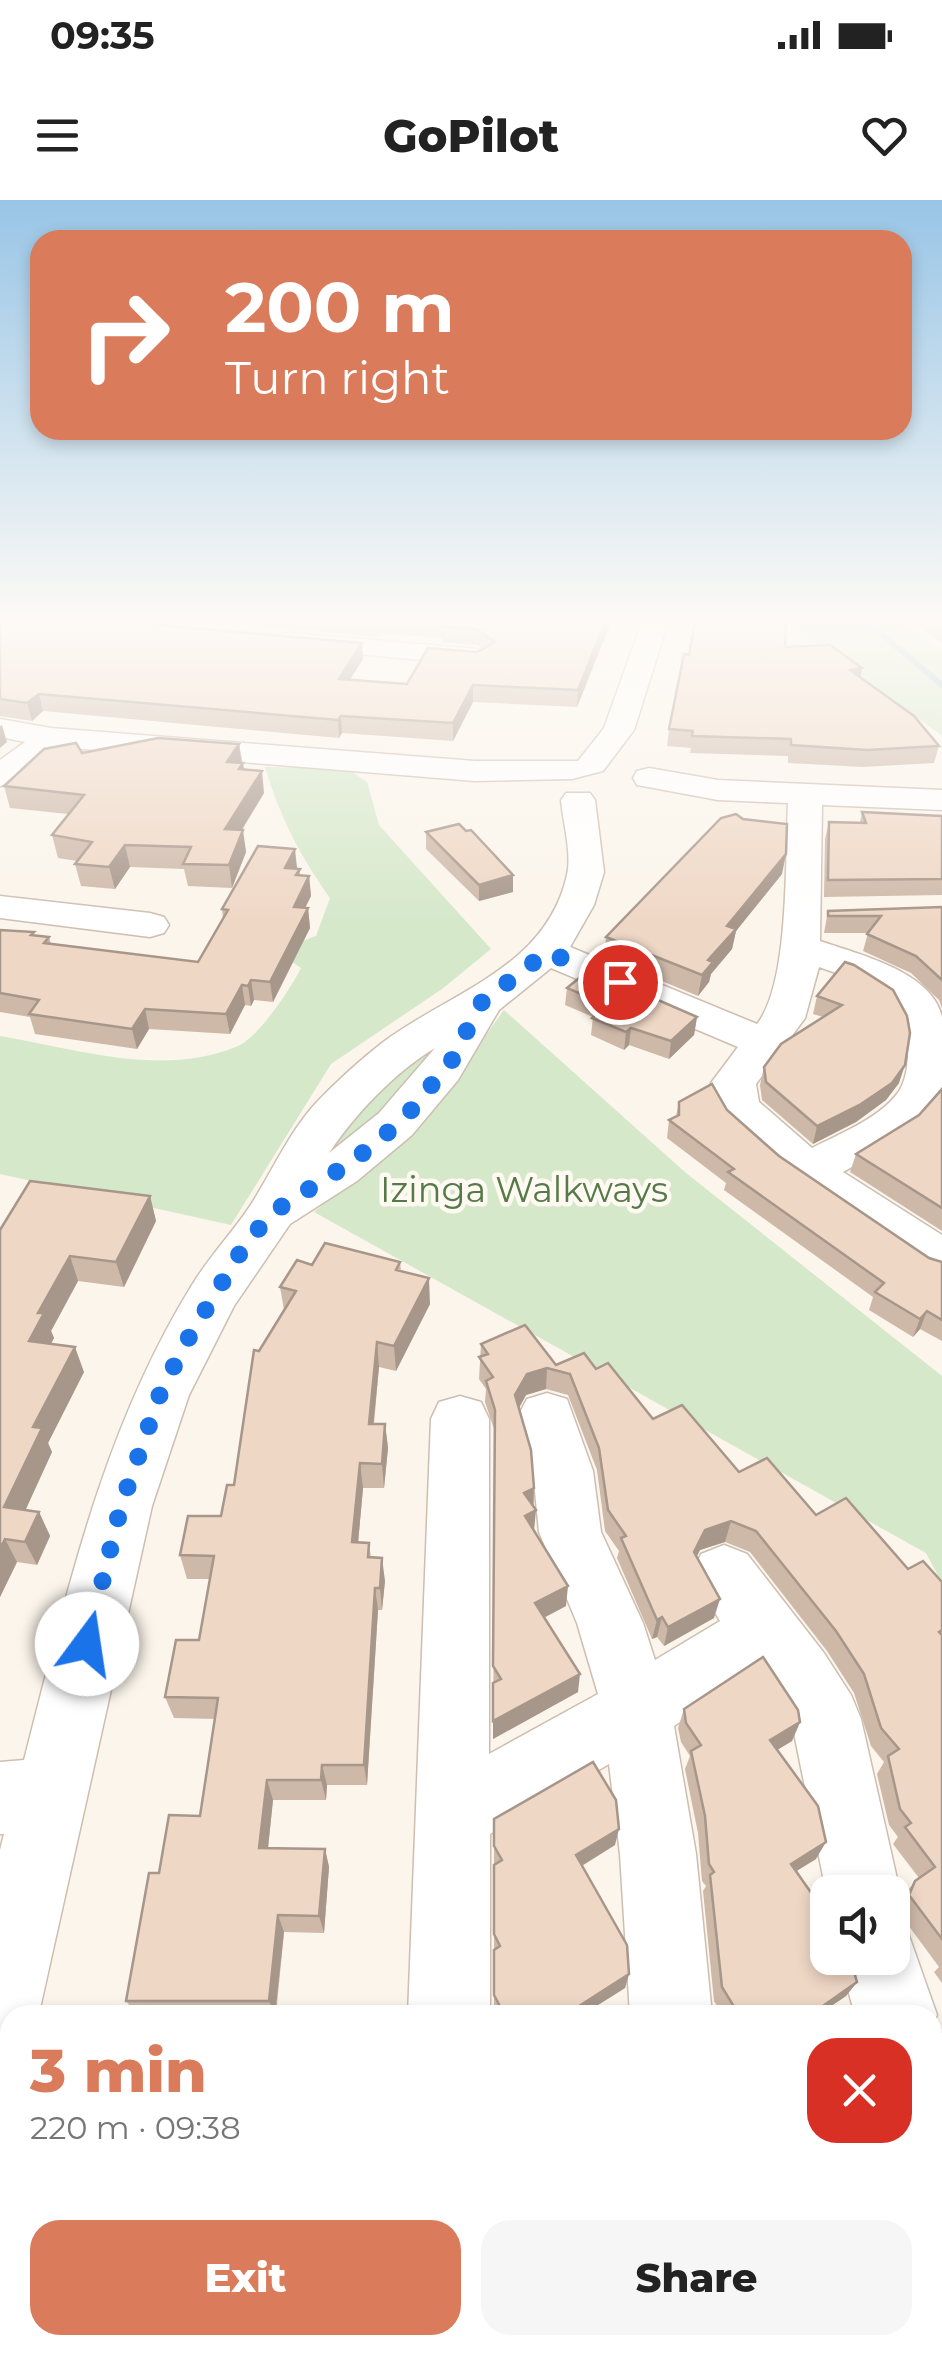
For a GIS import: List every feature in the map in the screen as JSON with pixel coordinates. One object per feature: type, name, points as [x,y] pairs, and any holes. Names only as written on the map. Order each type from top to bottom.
[{"type":"street","points":[[0,2004],[25,1796],[139,1448],[185,1344],[212,1296],[270,1214],[353,1161],[404,1119],[452,1060],[481,1003],[547,952],[575,905],[586,872],[586,842],[609,789],[621,723]]},
{"type":"street","points":[[0,728],[50,737],[475,771],[609,789],[942,800]]},
{"type":"street","points":[[0,776],[50,737]]},
{"type":"street","points":[[804,796],[814,924],[784,1018],[732,1083],[732,1094],[744,1118],[809,1170],[942,1260]]},
{"type":"street","points":[[0,907],[150,925]]},
{"type":"street","points":[[809,1170],[912,1107],[928,1083],[934,1064],[933,1044],[910,1000],[814,924]]},
{"type":"street","points":[[547,952],[764,1044]]},
{"type":"street","points":[[546,1416],[563,1471],[570,1532],[610,1622],[636,1710],[658,1854],[670,2005]]},
{"type":"street","points":[[449,2005],[460,1419]]},
{"type":"street","points":[[724,1574],[800,1676],[826,1719],[858,1875]]},
{"type":"street","points":[[454,1813],[636,1710],[764,1630]]},
{"type":"street","points":[[884,1975],[893,2005]]},
{"type":"green space","points":[[924,723],[942,723],[942,736]]},
{"type":"green space","name":"Izinga Walkways","points":[[265,767],[348,769],[367,782],[379,825],[491,949],[442,989],[331,1064],[231,1225],[0,1174],[0,1036],[120,1058],[180,1060],[209,1055],[246,1041],[290,987],[301,968],[289,960],[289,946],[316,936],[330,898],[292,836]]},
{"type":"green space","name":"Izinga Walkways","points":[[504,1010],[686,1173],[942,1376],[942,1583],[926,1553],[314,1212],[430,1113]]},
{"type":"green space","points":[[442,1031],[443,1055],[318,1171],[323,1142]]},
{"type":"building","points":[[670,723],[919,723],[939,746],[867,750],[791,745],[791,739],[692,736],[693,731],[669,729]]},
{"type":"building","points":[[158,738],[239,744],[227,762],[243,763],[239,769],[262,771],[225,829],[243,830],[229,865],[183,864],[191,847],[125,845],[109,867],[75,864],[92,842],[52,835],[84,795],[4,786],[44,749],[76,743],[82,753]]},
{"type":"building","points":[[862,812],[942,816],[942,879],[828,880],[829,822],[866,823]]},
{"type":"building","points":[[736,814],[743,819],[787,824],[786,854],[727,926],[736,929],[708,960],[713,962],[702,975],[606,937],[721,818]]},
{"type":"building","points":[[459,824],[466,831],[471,830],[513,875],[479,885],[426,832]]},
{"type":"building","points":[[258,846],[295,849],[285,868],[300,869],[296,875],[309,876],[294,907],[308,908],[270,982],[251,980],[248,986],[242,985],[226,1014],[145,1009],[132,1029],[29,1014],[39,1000],[0,993],[0,930],[49,937],[44,943],[198,962],[228,910],[222,909]]},
{"type":"building","points":[[942,907],[942,980],[916,956],[867,934],[881,916],[828,916],[828,911]]},
{"type":"building","points":[[845,962],[893,990],[907,1016],[910,1033],[905,1065],[892,1083],[817,1126],[766,1082],[764,1067],[781,1044],[842,1005],[817,996]]},
{"type":"building","points":[[589,970],[697,1017],[671,1041],[631,1028],[626,1032],[592,1018],[607,1005],[567,988]]},
{"type":"building","points":[[712,1084],[727,1110],[779,1156],[929,1258],[942,1262],[942,1320],[927,1311],[920,1319],[875,1292],[884,1283],[728,1172],[734,1169],[669,1120],[679,1115],[679,1102]]},
{"type":"building","points":[[942,1089],[942,1208],[856,1154],[919,1115]]},
{"type":"building","points":[[30,1181],[150,1196],[116,1262],[70,1256],[38,1313],[44,1313],[29,1341],[75,1347],[33,1427],[42,1428],[4,1507],[39,1512],[25,1542],[5,1539],[0,1549],[0,1230]]},
{"type":"building","points":[[325,1243],[400,1262],[396,1270],[429,1278],[394,1346],[377,1342],[369,1424],[385,1424],[382,1464],[360,1463],[352,1542],[369,1543],[368,1557],[382,1558],[380,1588],[375,1588],[364,1765],[322,1765],[321,1780],[267,1780],[259,1848],[325,1849],[319,1916],[278,1915],[269,2001],[126,2001],[149,1873],[159,1873],[169,1815],[200,1816],[218,1698],[165,1697],[176,1640],[199,1640],[214,1556],[180,1555],[188,1516],[221,1516],[227,1485],[234,1485],[254,1350],[259,1351],[296,1291],[280,1287],[297,1260],[312,1265]]},
{"type":"building","points":[[525,1325],[556,1365],[584,1353],[596,1369],[608,1363],[653,1419],[682,1405],[739,1472],[767,1458],[816,1515],[846,1498],[908,1569],[923,1561],[942,1582],[942,1939],[910,1896],[915,1881],[935,1867],[905,1827],[911,1823],[900,1809],[888,1756],[899,1749],[881,1728],[864,1674],[836,1631],[756,1531],[731,1521],[705,1530],[694,1552],[720,1599],[668,1627],[662,1617],[657,1620],[621,1538],[626,1536],[608,1510],[599,1448],[570,1374],[547,1368],[527,1374],[515,1395],[531,1450],[534,1488],[524,1493],[536,1510],[525,1516],[568,1586],[535,1603],[580,1674],[493,1721],[493,1683],[501,1679],[493,1666],[495,1410],[486,1381],[493,1377],[479,1357],[488,1354],[481,1344]]},
{"type":"building","points":[[763,1657],[798,1710],[800,1722],[770,1740],[818,1806],[826,1842],[791,1864],[810,1891],[810,1975],[855,1975],[857,1982],[824,2005],[733,2005],[722,1987],[710,1875],[714,1872],[709,1864],[705,1816],[691,1751],[701,1745],[686,1723],[684,1709]]},
{"type":"building","points":[[593,1762],[616,1800],[619,1829],[576,1855],[627,1945],[629,1974],[581,2005],[499,2005],[494,1995],[494,1950],[500,1946],[494,1934],[494,1865],[502,1860],[494,1846],[494,1819]]},
{"type":"route","points":[[87,1644],[121,1506],[160,1394],[212,1296],[270,1214],[353,1161],[404,1119],[452,1060],[481,1003],[547,952],[620,982]]}]
